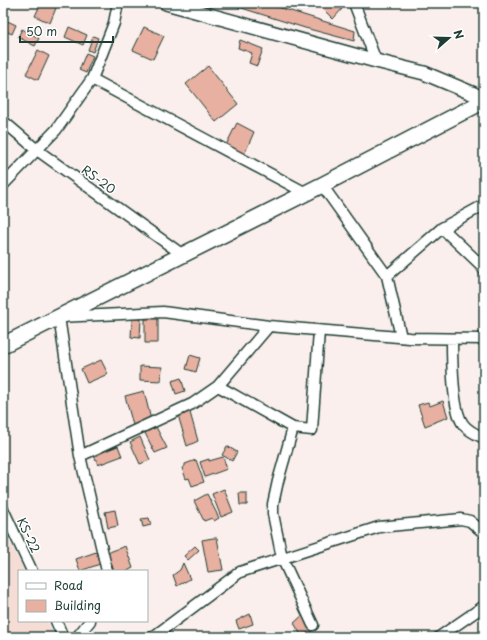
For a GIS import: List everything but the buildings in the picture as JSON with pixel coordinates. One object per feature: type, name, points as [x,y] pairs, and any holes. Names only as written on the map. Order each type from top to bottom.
[{"type":"main road","points":[[3,345],[322,185],[484,101]]},
{"type":"street","points":[[3,185],[56,130],[92,79],[114,23],[118,3]]},
{"type":"street","points":[[166,3],[424,73],[468,91],[484,101]]},
{"type":"street","points":[[354,3],[376,61]]},
{"type":"street","points":[[92,79],[306,193]]},
{"type":"street","name":"RS-20","points":[[3,121],[37,150],[183,254]]},
{"type":"street","points":[[322,185],[387,276],[401,337]]},
{"type":"street","points":[[387,276],[442,228],[484,205]]},
{"type":"street","points":[[442,228],[480,264],[484,270]]},
{"type":"street","points":[[107,570],[80,456],[59,317],[163,312],[319,331],[401,337],[484,339]]},
{"type":"street","points":[[80,456],[192,404],[218,386],[269,326]]},
{"type":"street","points":[[218,386],[293,428],[312,430],[319,331]]},
{"type":"street","points":[[452,339],[452,367],[457,408],[463,424],[472,432],[484,438]]},
{"type":"street","points":[[293,428],[273,504],[273,514],[282,558],[313,625]]},
{"type":"street","name":"KS-22","points":[[3,510],[32,570]]},
{"type":"street","points":[[153,637],[240,572],[379,526],[461,519],[470,521],[484,533]]},
{"type":"street","points":[[439,637],[484,606]]},
{"type":"street","points":[[56,622],[63,637]]},
{"type":"street","points":[[77,637],[89,622]]},
{"type":"shaded area","points":[[3,528],[24,570],[18,570],[18,622],[48,622],[55,637],[3,637]]}]
